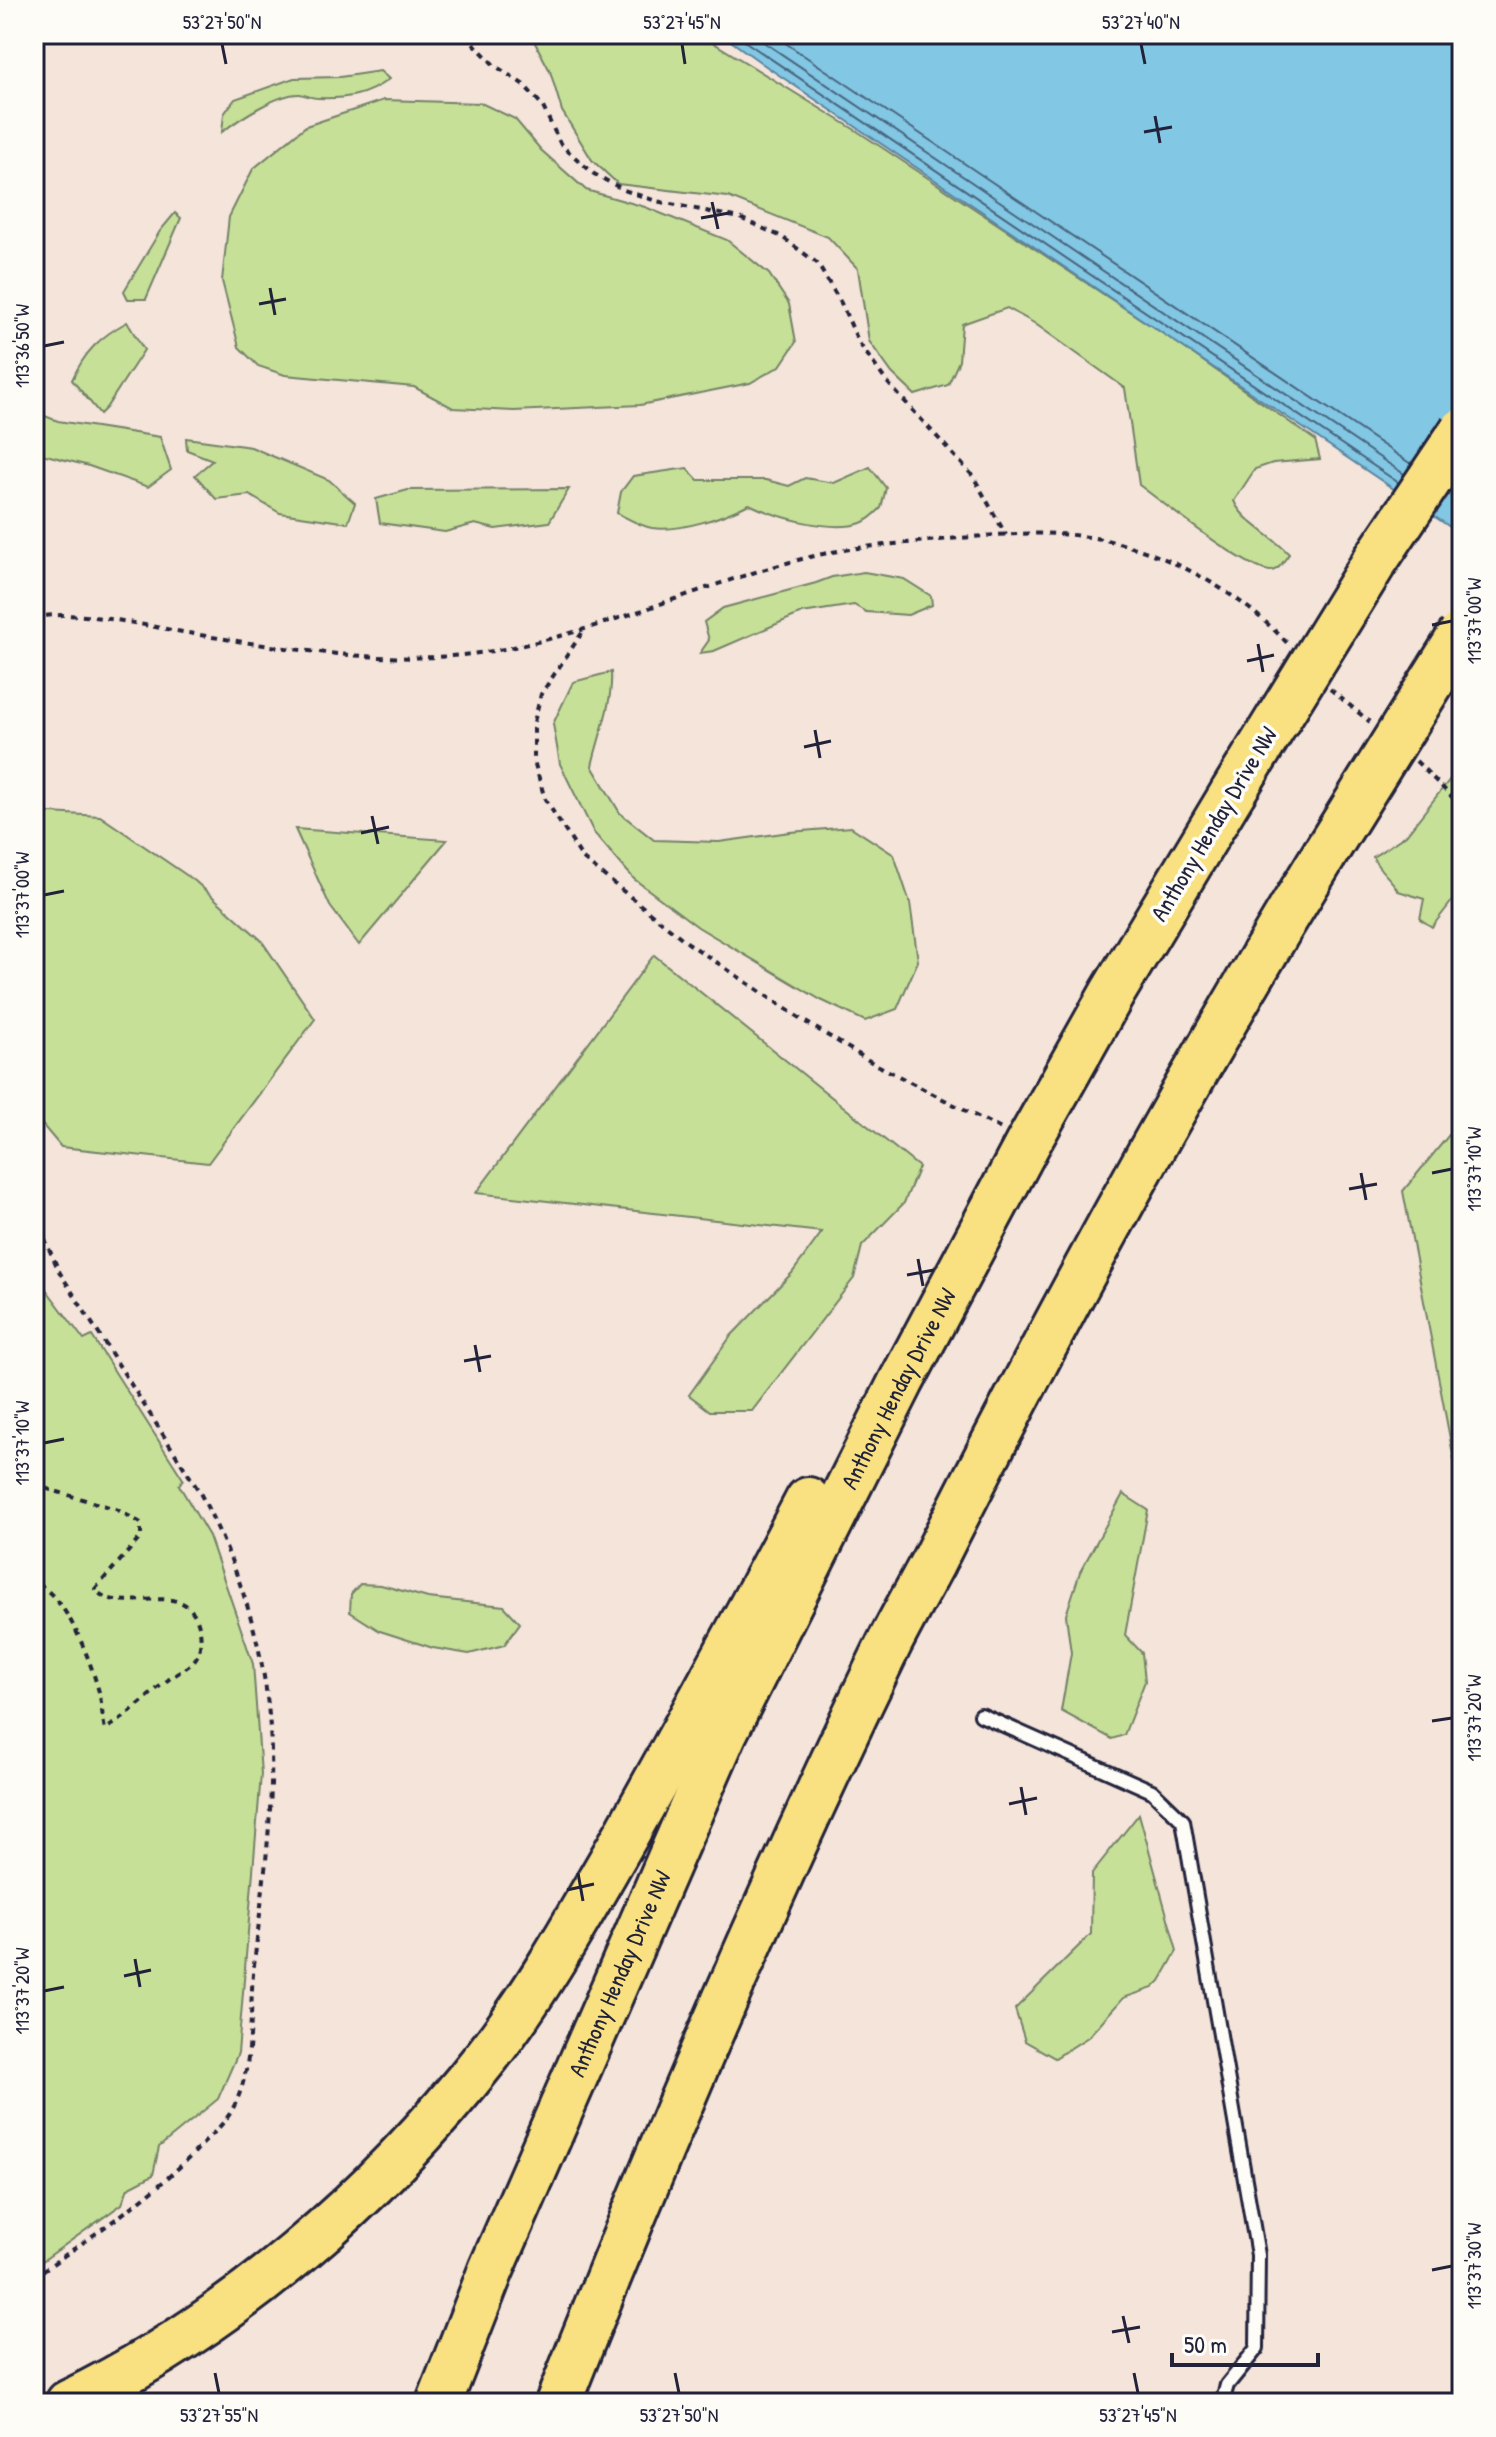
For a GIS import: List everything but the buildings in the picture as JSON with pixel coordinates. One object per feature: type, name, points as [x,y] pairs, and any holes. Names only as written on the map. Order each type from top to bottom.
[{"type":"highway","name":"Anthony Henday Drive NW","points":[[439,2403],[491,2270],[725,1732],[950,1290],[1113,992],[1375,561],[1462,431]]},
{"type":"highway","points":[[558,2403],[627,2226],[752,1941],[890,1642],[1096,1248],[1228,1012],[1462,633]]},
{"type":"highway","points":[[68,2403],[164,2349],[306,2247],[381,2177],[489,2053],[572,1929],[747,1616],[843,1435],[950,1290]]},
{"type":"lane","points":[[981,1715],[1152,1791],[1183,1821],[1258,2255],[1257,2348],[1227,2385],[1222,2403]]},
{"type":"path","points":[[465,34],[494,65],[524,85],[542,105],[561,145],[594,174],[624,190],[656,201],[740,218],[782,237],[817,263],[841,303],[859,343],[886,381],[973,476],[1006,535]]},
{"type":"path","points":[[34,617],[82,616],[362,656],[449,657],[519,647],[584,631],[811,556],[880,546],[1006,535],[1054,535],[1109,540],[1158,556],[1186,568],[1261,619]]},
{"type":"path","points":[[584,631],[541,694],[534,722],[534,761],[545,799],[583,859],[688,943],[804,1021],[873,1063],[1028,1143]]},
{"type":"path","points":[[1433,775],[1462,807]]},
{"type":"path","points":[[34,1216],[60,1273],[199,1491],[217,1525],[255,1631],[269,1710],[271,1750],[271,1790],[247,2069],[234,2105],[218,2129],[173,2175],[128,2211],[34,2277]]},
{"type":"path","points":[[34,1485],[116,1509],[141,1523],[141,1537],[95,1589],[102,1598],[110,1600],[155,1599],[181,1603],[190,1608],[200,1632],[199,1654],[139,1706],[105,1729],[100,1696],[84,1645],[56,1597],[34,1582]]},
{"type":"green space","points":[[502,34],[699,34],[857,131],[1180,345],[1315,440],[1320,459],[1273,463],[1255,469],[1234,501],[1251,522],[1289,554],[1274,570],[1260,568],[1225,548],[1139,485],[1125,388],[1034,323],[1007,308],[962,324],[959,361],[948,385],[915,395],[892,373],[869,341],[858,269],[828,237],[728,197],[618,184],[592,160],[562,111],[550,71],[534,41]]},
{"type":"green space","points":[[380,71],[389,79],[364,93],[328,98],[291,95],[259,108],[222,132],[224,114],[235,99],[294,78],[340,77]]},
{"type":"green space","points":[[384,100],[481,103],[515,119],[541,150],[586,190],[645,207],[727,240],[769,274],[789,304],[796,342],[780,366],[750,383],[640,405],[514,411],[453,408],[414,387],[285,375],[258,366],[239,347],[222,281],[229,217],[253,169],[306,126]]},
{"type":"green space","points":[[175,213],[181,218],[146,299],[128,299],[124,291],[160,231]]},
{"type":"green space","points":[[127,322],[144,350],[100,414],[72,380],[94,346]]},
{"type":"green space","points":[[34,412],[58,421],[160,437],[171,470],[148,487],[89,466],[34,452]]},
{"type":"green space","points":[[186,438],[251,447],[329,480],[355,503],[348,523],[280,513],[249,495],[216,499],[195,475],[213,460],[187,450]]},
{"type":"green space","points":[[870,467],[886,488],[881,508],[866,521],[849,526],[804,522],[749,504],[702,522],[663,529],[643,526],[617,513],[621,492],[633,476],[687,468],[698,480],[766,480],[789,486],[805,478],[834,483]]},
{"type":"green space","points":[[569,489],[549,522],[495,529],[475,524],[445,532],[380,523],[376,499],[408,490]]},
{"type":"green space","points":[[864,572],[904,579],[931,596],[932,605],[908,615],[866,612],[854,605],[802,613],[714,651],[700,653],[709,640],[704,622],[723,608],[832,577]]},
{"type":"green space","points":[[611,672],[608,707],[592,766],[620,813],[654,840],[719,842],[851,827],[894,855],[910,903],[918,961],[897,1009],[865,1021],[821,1000],[698,927],[634,879],[594,833],[560,764],[553,724],[573,682]]},
{"type":"green space","points":[[1462,756],[1462,888],[1432,927],[1420,919],[1424,899],[1398,891],[1373,857],[1406,835],[1454,774]]},
{"type":"green space","points":[[34,812],[100,816],[195,881],[261,940],[315,1019],[208,1163],[61,1147],[34,1115]]},
{"type":"green space","points":[[295,829],[447,840],[359,945],[330,906]]},
{"type":"green space","points":[[654,955],[919,1167],[904,1203],[862,1246],[854,1278],[752,1411],[710,1411],[689,1395],[731,1336],[792,1273],[822,1232],[476,1193]]},
{"type":"green space","points":[[1462,1119],[1462,1502],[1403,1191]]},
{"type":"green space","points":[[34,1273],[84,1340],[92,1336],[183,1479],[179,1485],[209,1536],[253,1664],[261,1774],[238,2053],[218,2099],[159,2147],[153,2175],[128,2188],[122,2204],[34,2267]]},
{"type":"green space","points":[[1123,1494],[1148,1510],[1125,1635],[1142,1653],[1145,1681],[1124,1735],[1112,1739],[1061,1711],[1071,1653],[1066,1615],[1080,1572]]},
{"type":"green space","points":[[360,1584],[381,1585],[428,1598],[504,1606],[520,1623],[504,1645],[469,1654],[433,1648],[380,1631],[350,1612],[351,1594]]},
{"type":"green space","points":[[1139,1814],[1177,1951],[1153,1988],[1123,1998],[1088,2037],[1055,2058],[1025,2041],[1015,2009],[1091,1934],[1092,1873]]},
{"type":"water","points":[[721,34],[1462,34],[1462,535],[770,69]]}]
